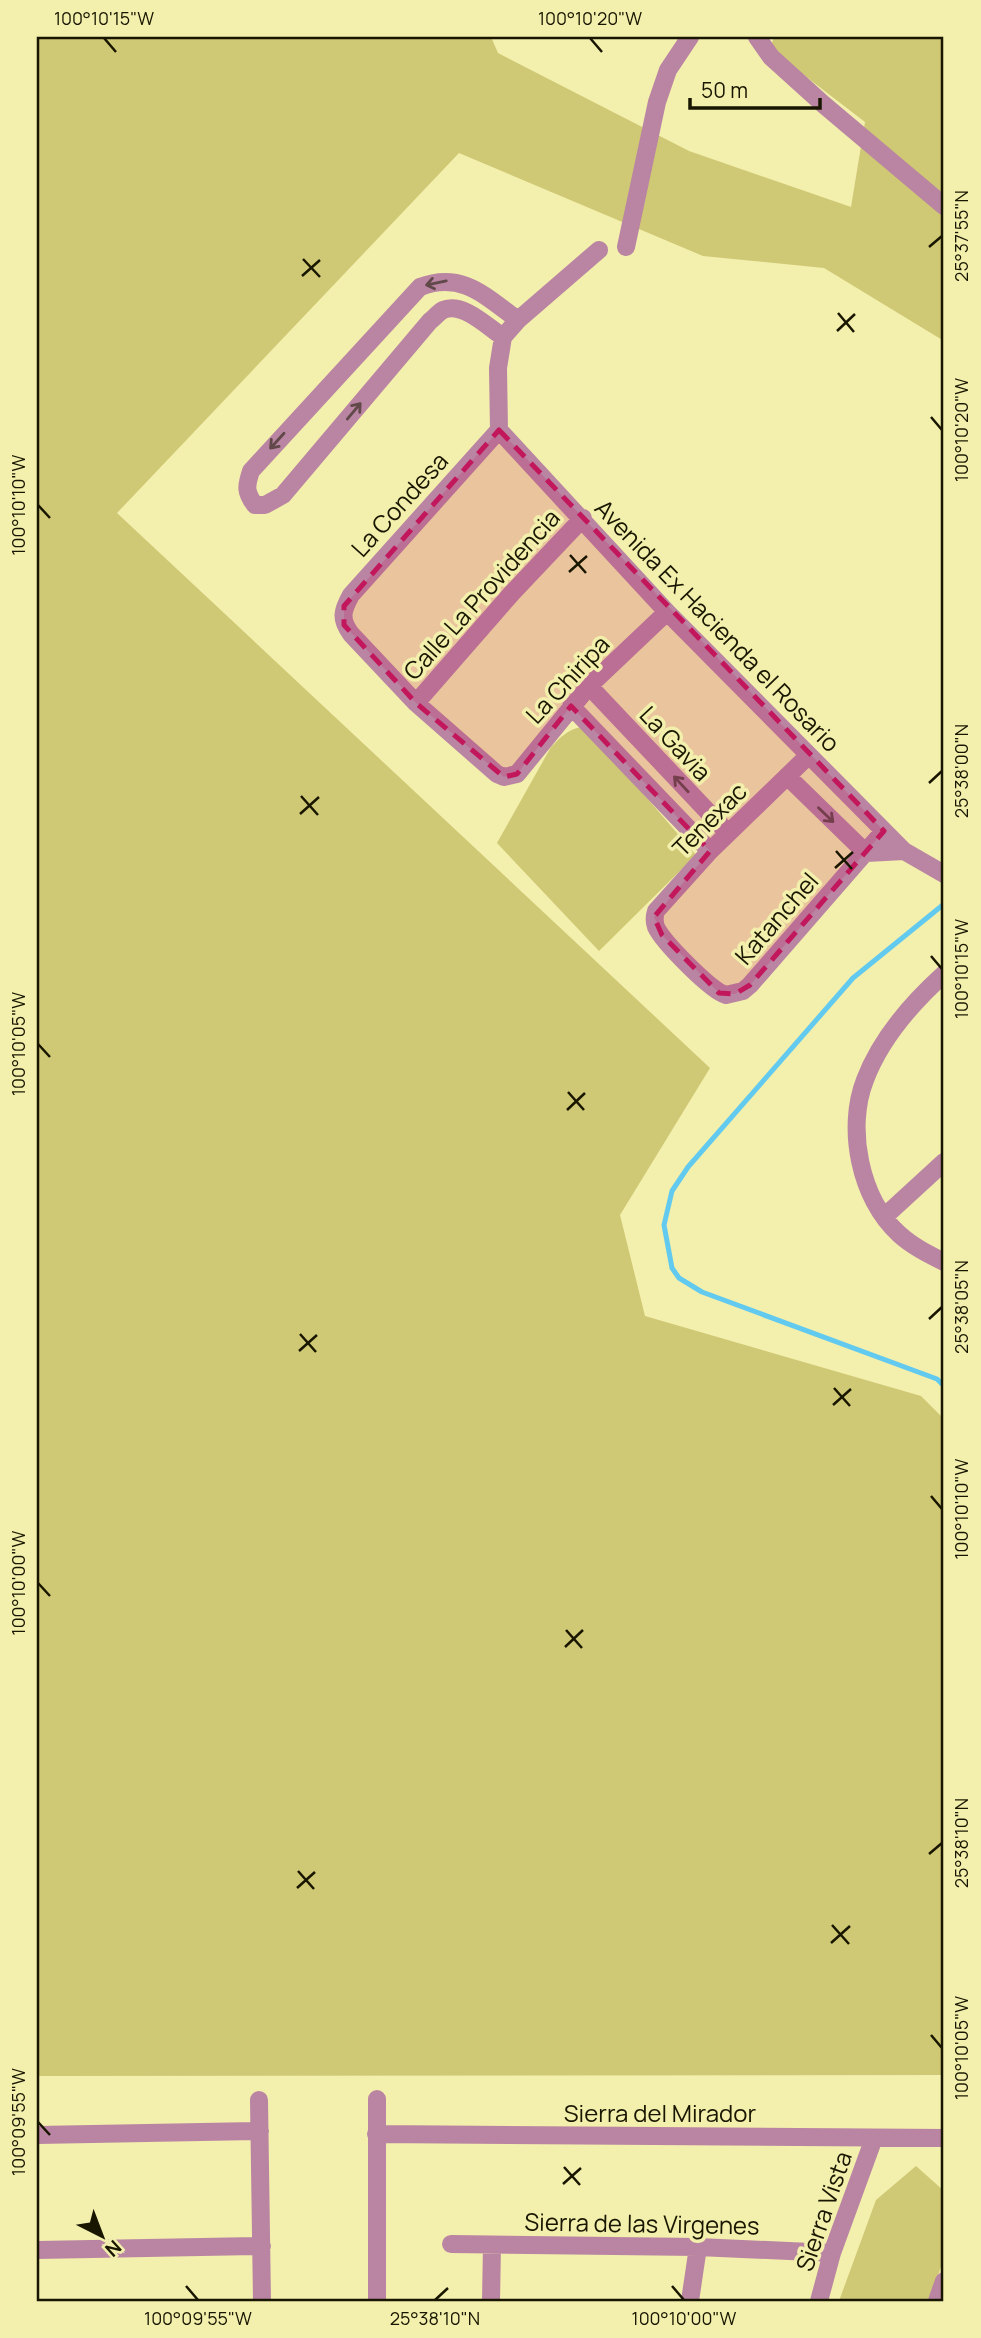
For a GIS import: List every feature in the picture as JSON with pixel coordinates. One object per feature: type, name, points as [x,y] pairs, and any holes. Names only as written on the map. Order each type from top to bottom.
[{"type":"street","points":[[626,247],[657,102],[668,70],[690,37]]},
{"type":"street","points":[[757,37],[771,57],[823,104],[944,206]]},
{"type":"street","points":[[499,430],[498,368],[503,337],[517,320],[599,250]]},
{"type":"street","points":[[503,337],[464,311],[452,308],[442,310],[283,495],[265,505],[255,505],[249,497],[246,486],[251,471],[420,287],[449,280],[468,285],[517,320]]},
{"type":"street","points":[[464,311],[468,285]]},
{"type":"street","name":"Avenida Ex Hacienda el Rosario","points":[[499,430],[667,612],[808,756],[904,851],[944,874]]},
{"type":"street","name":"La Condesa","points":[[416,703],[344,625],[344,606],[362,582],[499,430]]},
{"type":"street","name":"Calle La Providencia","points":[[416,703],[512,593],[583,518]]},
{"type":"street","name":"La Chiripa","points":[[416,703],[497,774],[504,777],[517,774],[571,706],[667,612]]},
{"type":"street","name":"La Gavia","points":[[589,687],[728,833]]},
{"type":"street","name":"La Gavia","points":[[571,706],[710,850]]},
{"type":"street","name":"Tenexac","points":[[726,995],[710,987],[662,935],[654,917],[660,905],[710,850],[808,756]]},
{"type":"street","points":[[787,776],[866,853],[904,851]]},
{"type":"street","name":"Katanchel","points":[[726,995],[743,991],[750,985],[884,831]]},
{"type":"street","points":[[944,974],[919,999],[884,1044],[871,1065],[858,1100],[858,1145],[863,1174],[872,1195],[884,1217],[898,1233],[944,1262]]},
{"type":"street","points":[[884,1217],[944,1162]]},
{"type":"street","points":[[259,2099],[262,2301]]},
{"type":"street","points":[[377,2099],[377,2301]]},
{"type":"street","points":[[37,2134],[260,2131]]},
{"type":"street","name":"Sierra del Mirador","points":[[376,2134],[944,2138]]},
{"type":"street","name":"Sierra Vista","points":[[819,2301],[832,2253],[874,2138]]},
{"type":"street","name":"Sierra de las Virgenes","points":[[451,2244],[832,2253]]},
{"type":"street","points":[[491,2301],[492,2245]]},
{"type":"street","points":[[37,2250],[262,2246]]},
{"type":"street","points":[[690,2301],[698,2248]]},
{"type":"street","points":[[937,2301],[944,2281]]},
{"type":"highlighted area","points":[[499,430],[884,831],[750,985],[735,994],[719,993],[662,935],[654,917],[710,851],[571,706],[517,774],[504,777],[416,703],[351,634],[344,625],[344,606]]},
{"type":"shaded area","points":[[37,37],[491,37],[498,53],[689,151],[851,207],[865,122],[770,49],[774,37],[944,37],[944,341],[824,268],[703,256],[459,153],[117,513],[710,1068],[620,1215],[645,1316],[921,1396],[944,1419],[944,2075],[37,2076]]},
{"type":"shaded area","points":[[581,727],[590,732],[696,855],[599,951],[497,843],[551,747],[568,732]]},
{"type":"shaded area","points":[[916,2166],[944,2191],[944,2258],[929,2301],[839,2301],[876,2200]]},
{"type":"waterway","points":[[944,904],[853,978],[688,1167],[672,1191],[664,1225],[672,1268],[679,1278],[702,1292],[937,1379],[944,1386]]}]
